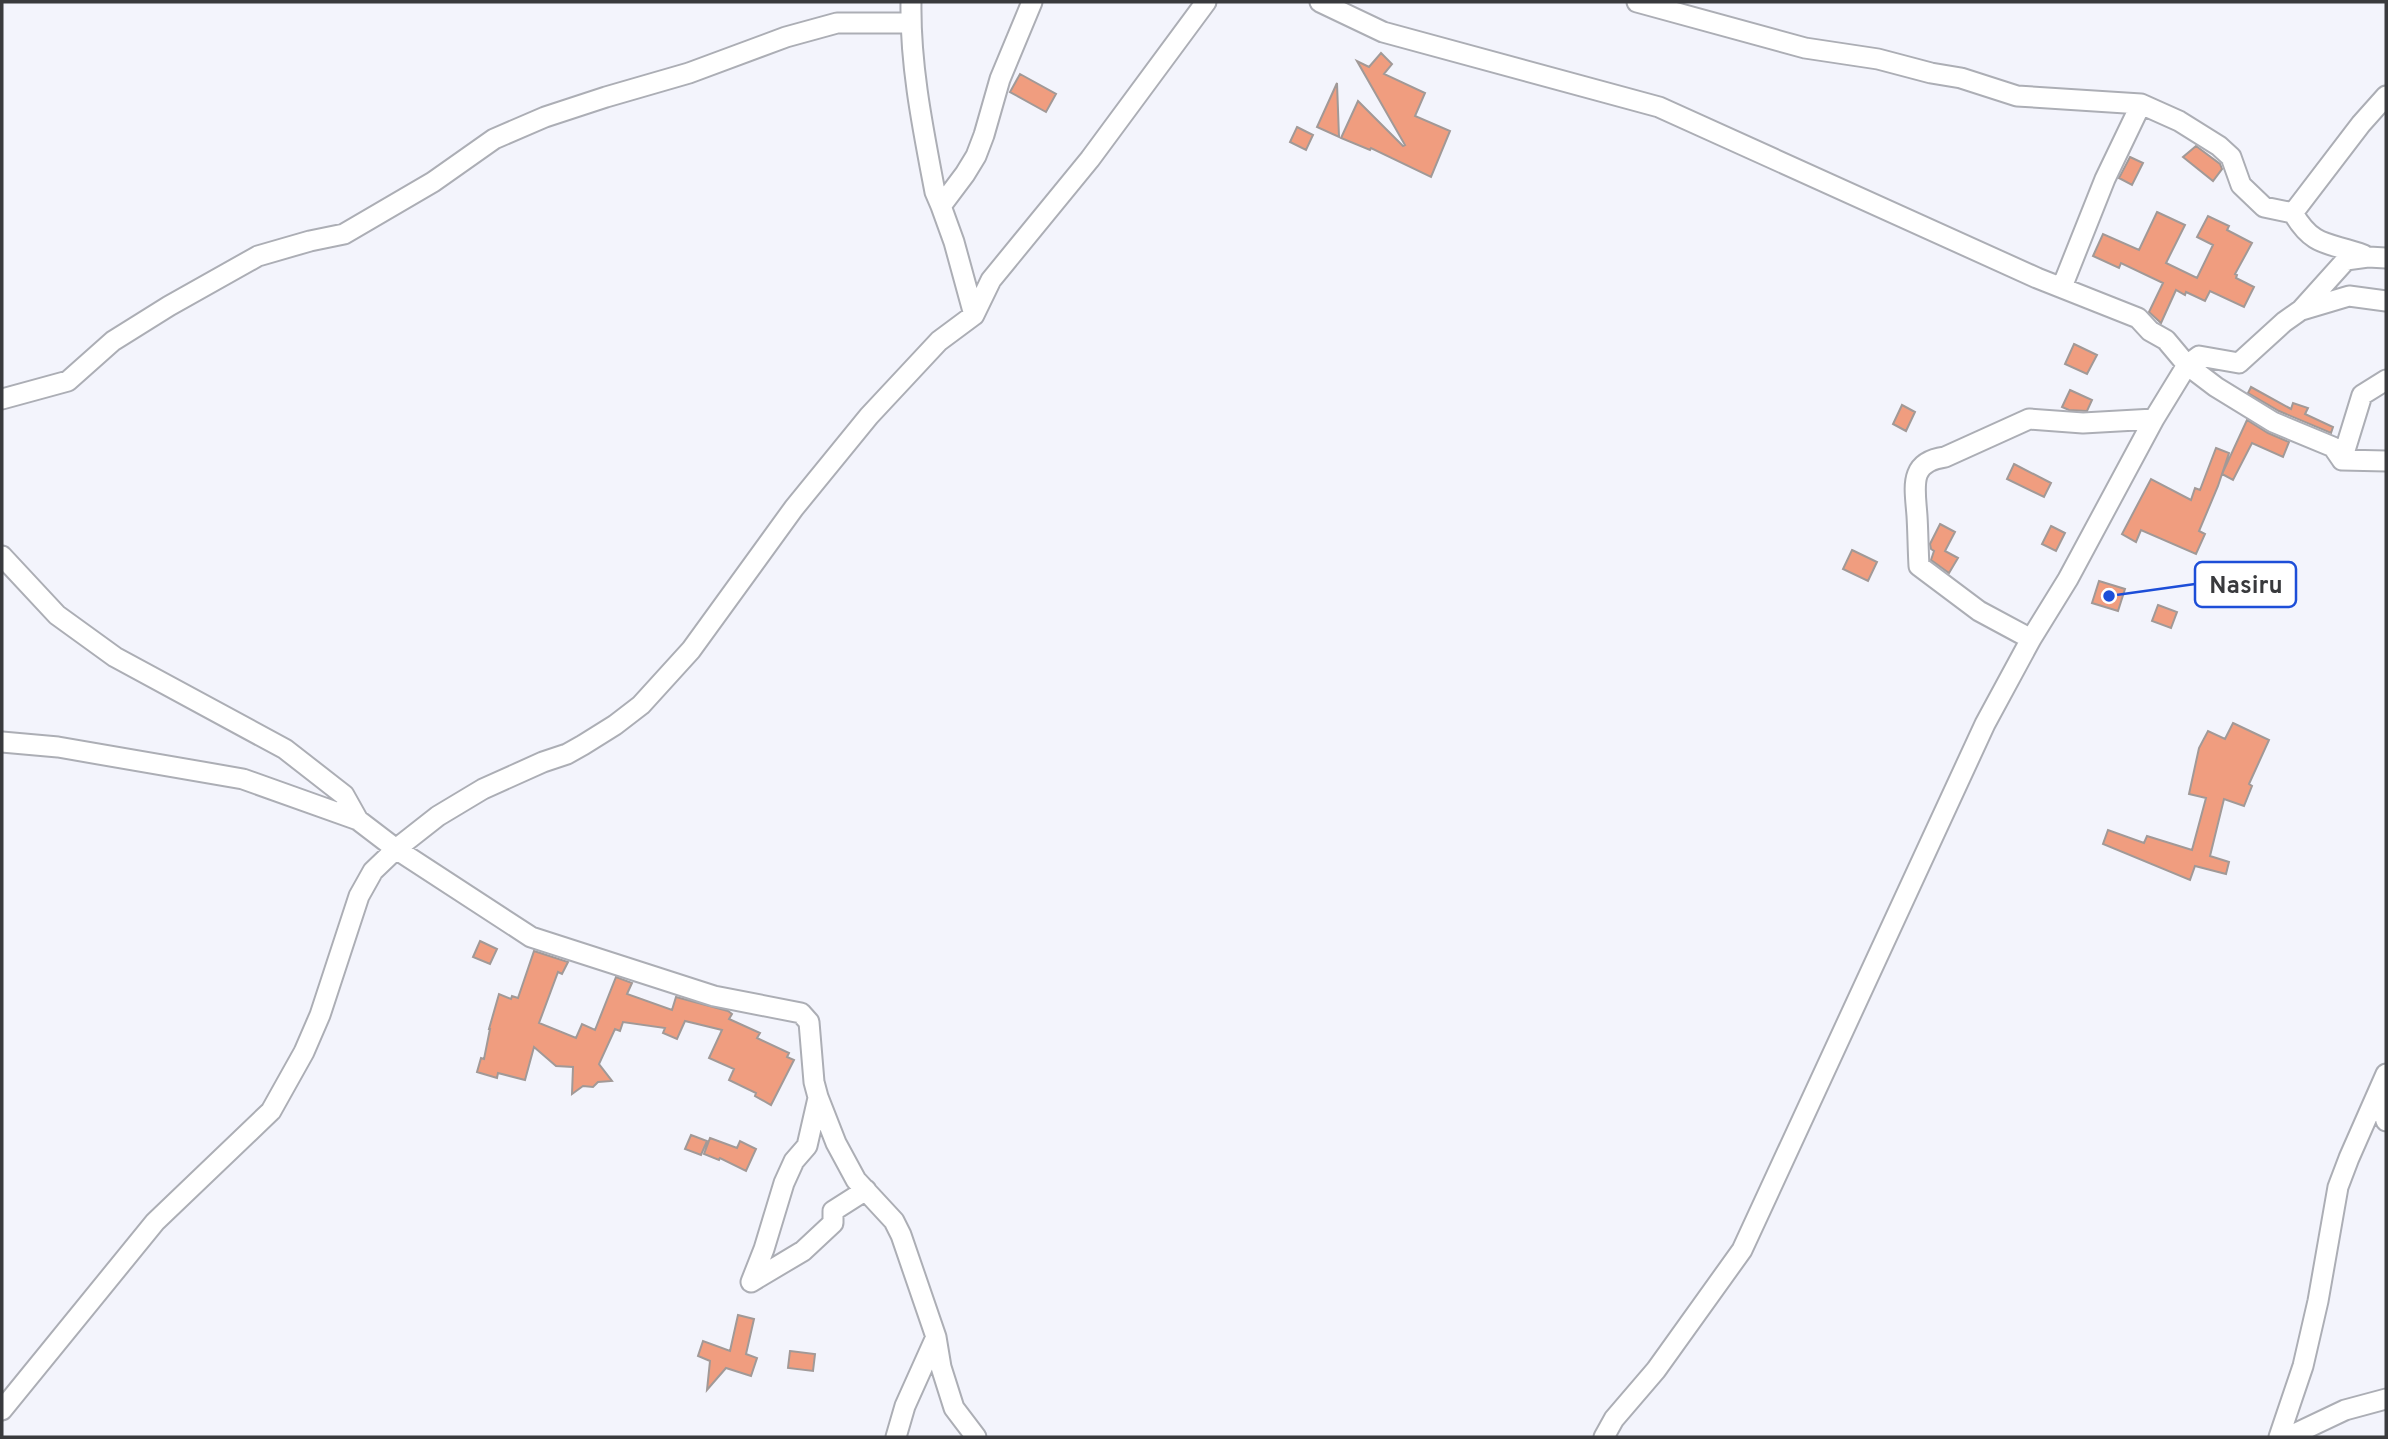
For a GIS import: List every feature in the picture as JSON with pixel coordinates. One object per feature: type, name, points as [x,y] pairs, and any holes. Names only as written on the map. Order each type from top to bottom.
[{"type":"street","points":[[911,2],[918,103],[935,192],[954,242],[974,315]]},
{"type":"street","points":[[941,206],[976,156],[1000,79],[1032,2]]},
{"type":"street","points":[[2,1410],[155,1222],[271,1111],[315,1027],[359,896],[373,872],[396,849],[438,816],[483,789],[567,754],[602,734],[641,705],[717,617],[794,508],[869,415],[939,341],[974,315],[991,280],[1090,159],[1206,2]]},
{"type":"street","points":[[1320,2],[1383,32],[1658,107],[1877,208],[2037,278],[2138,318],[2150,331],[2166,340],[2187,365],[2216,387],[2273,422],[2333,447],[2342,460]]},
{"type":"street","points":[[1637,2],[1805,48],[1878,59],[1961,78],[2017,96],[2141,104],[2179,121],[2219,146],[2231,157],[2241,185],[2264,207],[2293,214],[2303,230],[2324,244],[2377,258]]},
{"type":"street","points":[[2,400],[68,382],[113,341],[258,256],[344,234],[433,182],[494,139],[545,117],[689,73],[786,37],[837,23],[911,23]]},
{"type":"street","points":[[2293,214],[2361,124],[2386,96]]},
{"type":"street","points":[[2062,287],[2105,179],[2141,104]]},
{"type":"street","points":[[1604,1437],[1614,1419],[1656,1370],[1742,1250],[1986,724],[2154,419],[2187,365],[2199,356],[2239,363],[2284,321],[2301,310],[2346,260],[2377,258]]},
{"type":"street","points":[[2301,310],[2349,296],[2386,301]]},
{"type":"street","points":[[2342,460],[2362,395],[2386,380]]},
{"type":"street","points":[[2031,639],[1979,611],[1919,566],[1914,483],[1918,470],[1930,459],[1945,457],[2029,419],[2083,423],[2154,419]]},
{"type":"street","points":[[2342,460],[2386,461]]},
{"type":"street","points":[[2,556],[57,615],[115,657],[285,749],[344,795],[358,820]]},
{"type":"street","points":[[2,742],[58,747],[243,779],[358,820],[396,849],[531,937],[714,996],[801,1013],[809,1023],[814,1082],[818,1097],[836,1143],[856,1180],[894,1221],[901,1235],[936,1337],[941,1367],[954,1408],[976,1437]]},
{"type":"street","points":[[2383,1082],[2386,1121]]},
{"type":"street","points":[[2279,1437],[2304,1366],[2338,1187],[2383,1082]]},
{"type":"street","points":[[818,1097],[807,1146],[794,1161],[784,1183],[751,1283],[803,1251],[833,1223],[833,1210],[866,1190]]},
{"type":"street","points":[[896,1437],[905,1406],[936,1337]]},
{"type":"street","points":[[2288,1437],[2345,1410],[2386,1399]]},
{"type":"building","points":[[1381,53],[1392,64],[1384,74],[1425,93],[1415,116],[1450,131],[1431,177],[1371,148],[1370,150],[1341,138],[1358,101],[1405,145],[1357,61],[1369,67]]},
{"type":"building","points":[[1020,74],[1056,94],[1046,112],[1010,92]]},
{"type":"building","points":[[1337,83],[1339,137],[1317,127]]},
{"type":"building","points":[[1297,127],[1313,135],[1306,150],[1290,142]]},
{"type":"building","points":[[2196,146],[2220,164],[2222,169],[2213,181],[2183,157]]},
{"type":"building","points":[[2130,157],[2143,163],[2132,185],[2119,178]]},
{"type":"building","points":[[2157,212],[2185,225],[2166,263],[2197,278],[2213,245],[2197,237],[2208,216],[2229,226],[2227,230],[2252,243],[2235,274],[2236,278],[2254,287],[2244,307],[2210,291],[2205,301],[2176,290],[2161,323],[2149,312],[2163,283],[2121,263],[2119,268],[2093,256],[2103,234],[2139,250]]},
{"type":"building","points":[[2074,344],[2097,355],[2087,374],[2065,364]]},
{"type":"building","points":[[2251,387],[2291,409],[2293,403],[2308,408],[2305,414],[2333,427],[2331,433],[2279,411],[2248,393]]},
{"type":"building","points":[[2070,390],[2092,400],[2087,411],[2062,407]]},
{"type":"building","points":[[1902,405],[1915,412],[1906,431],[1893,424]]},
{"type":"building","points":[[2247,420],[2289,442],[2283,457],[2252,443],[2233,480],[2222,474]]},
{"type":"building","points":[[2216,448],[2229,453],[2199,531],[2205,534],[2196,554],[2141,530],[2136,542],[2122,534],[2151,479],[2191,500],[2195,488],[2200,490]]},
{"type":"building","points":[[2014,464],[2051,483],[2044,497],[2007,479]]},
{"type":"building","points":[[1940,524],[1955,532],[1945,551],[1958,558],[1949,573],[1931,560],[1934,551],[1930,544]]},
{"type":"building","points":[[2051,526],[2065,533],[2056,551],[2042,544]]},
{"type":"building","points":[[1852,550],[1877,562],[1868,581],[1843,569]]},
{"type":"building","points":[[2099,581],[2125,589],[2118,611],[2092,603]]},
{"type":"building","points":[[2158,605],[2177,612],[2171,628],[2152,621]]},
{"type":"building","points":[[2233,723],[2269,740],[2249,784],[2252,786],[2244,806],[2224,799],[2210,856],[2229,862],[2226,874],[2195,866],[2190,880],[2103,844],[2108,830],[2144,843],[2147,836],[2192,850],[2206,798],[2189,794],[2199,748],[2208,731],[2225,739]]},
{"type":"building","points":[[480,941],[497,949],[490,964],[473,957]]},
{"type":"building","points":[[534,951],[568,962],[562,974],[558,972],[539,1023],[576,1038],[582,1024],[595,1030],[616,977],[632,983],[627,994],[672,1010],[676,997],[728,1011],[732,1014],[729,1019],[760,1033],[757,1038],[789,1053],[787,1057],[794,1060],[771,1105],[755,1096],[756,1093],[729,1080],[734,1069],[709,1058],[722,1030],[685,1021],[677,1039],[663,1033],[665,1028],[623,1022],[620,1031],[615,1029],[599,1064],[612,1081],[598,1082],[593,1087],[583,1086],[572,1094],[573,1067],[556,1066],[534,1047],[525,1080],[498,1073],[497,1078],[477,1072],[481,1058],[484,1059],[499,994],[511,999],[512,996],[518,998]]},
{"type":"building","points":[[691,1135],[707,1141],[701,1155],[685,1149]]},
{"type":"building","points":[[710,1138],[737,1148],[740,1141],[756,1149],[746,1171],[720,1158],[719,1160],[704,1154]]},
{"type":"building","points":[[738,1315],[754,1319],[746,1354],[757,1358],[751,1376],[726,1368],[707,1390],[710,1361],[698,1356],[703,1341],[730,1351]]},
{"type":"building","points":[[790,1351],[815,1354],[813,1371],[788,1368]]},
{"type":"place","name":"Nasiru","points":[[2109,596]]}]
